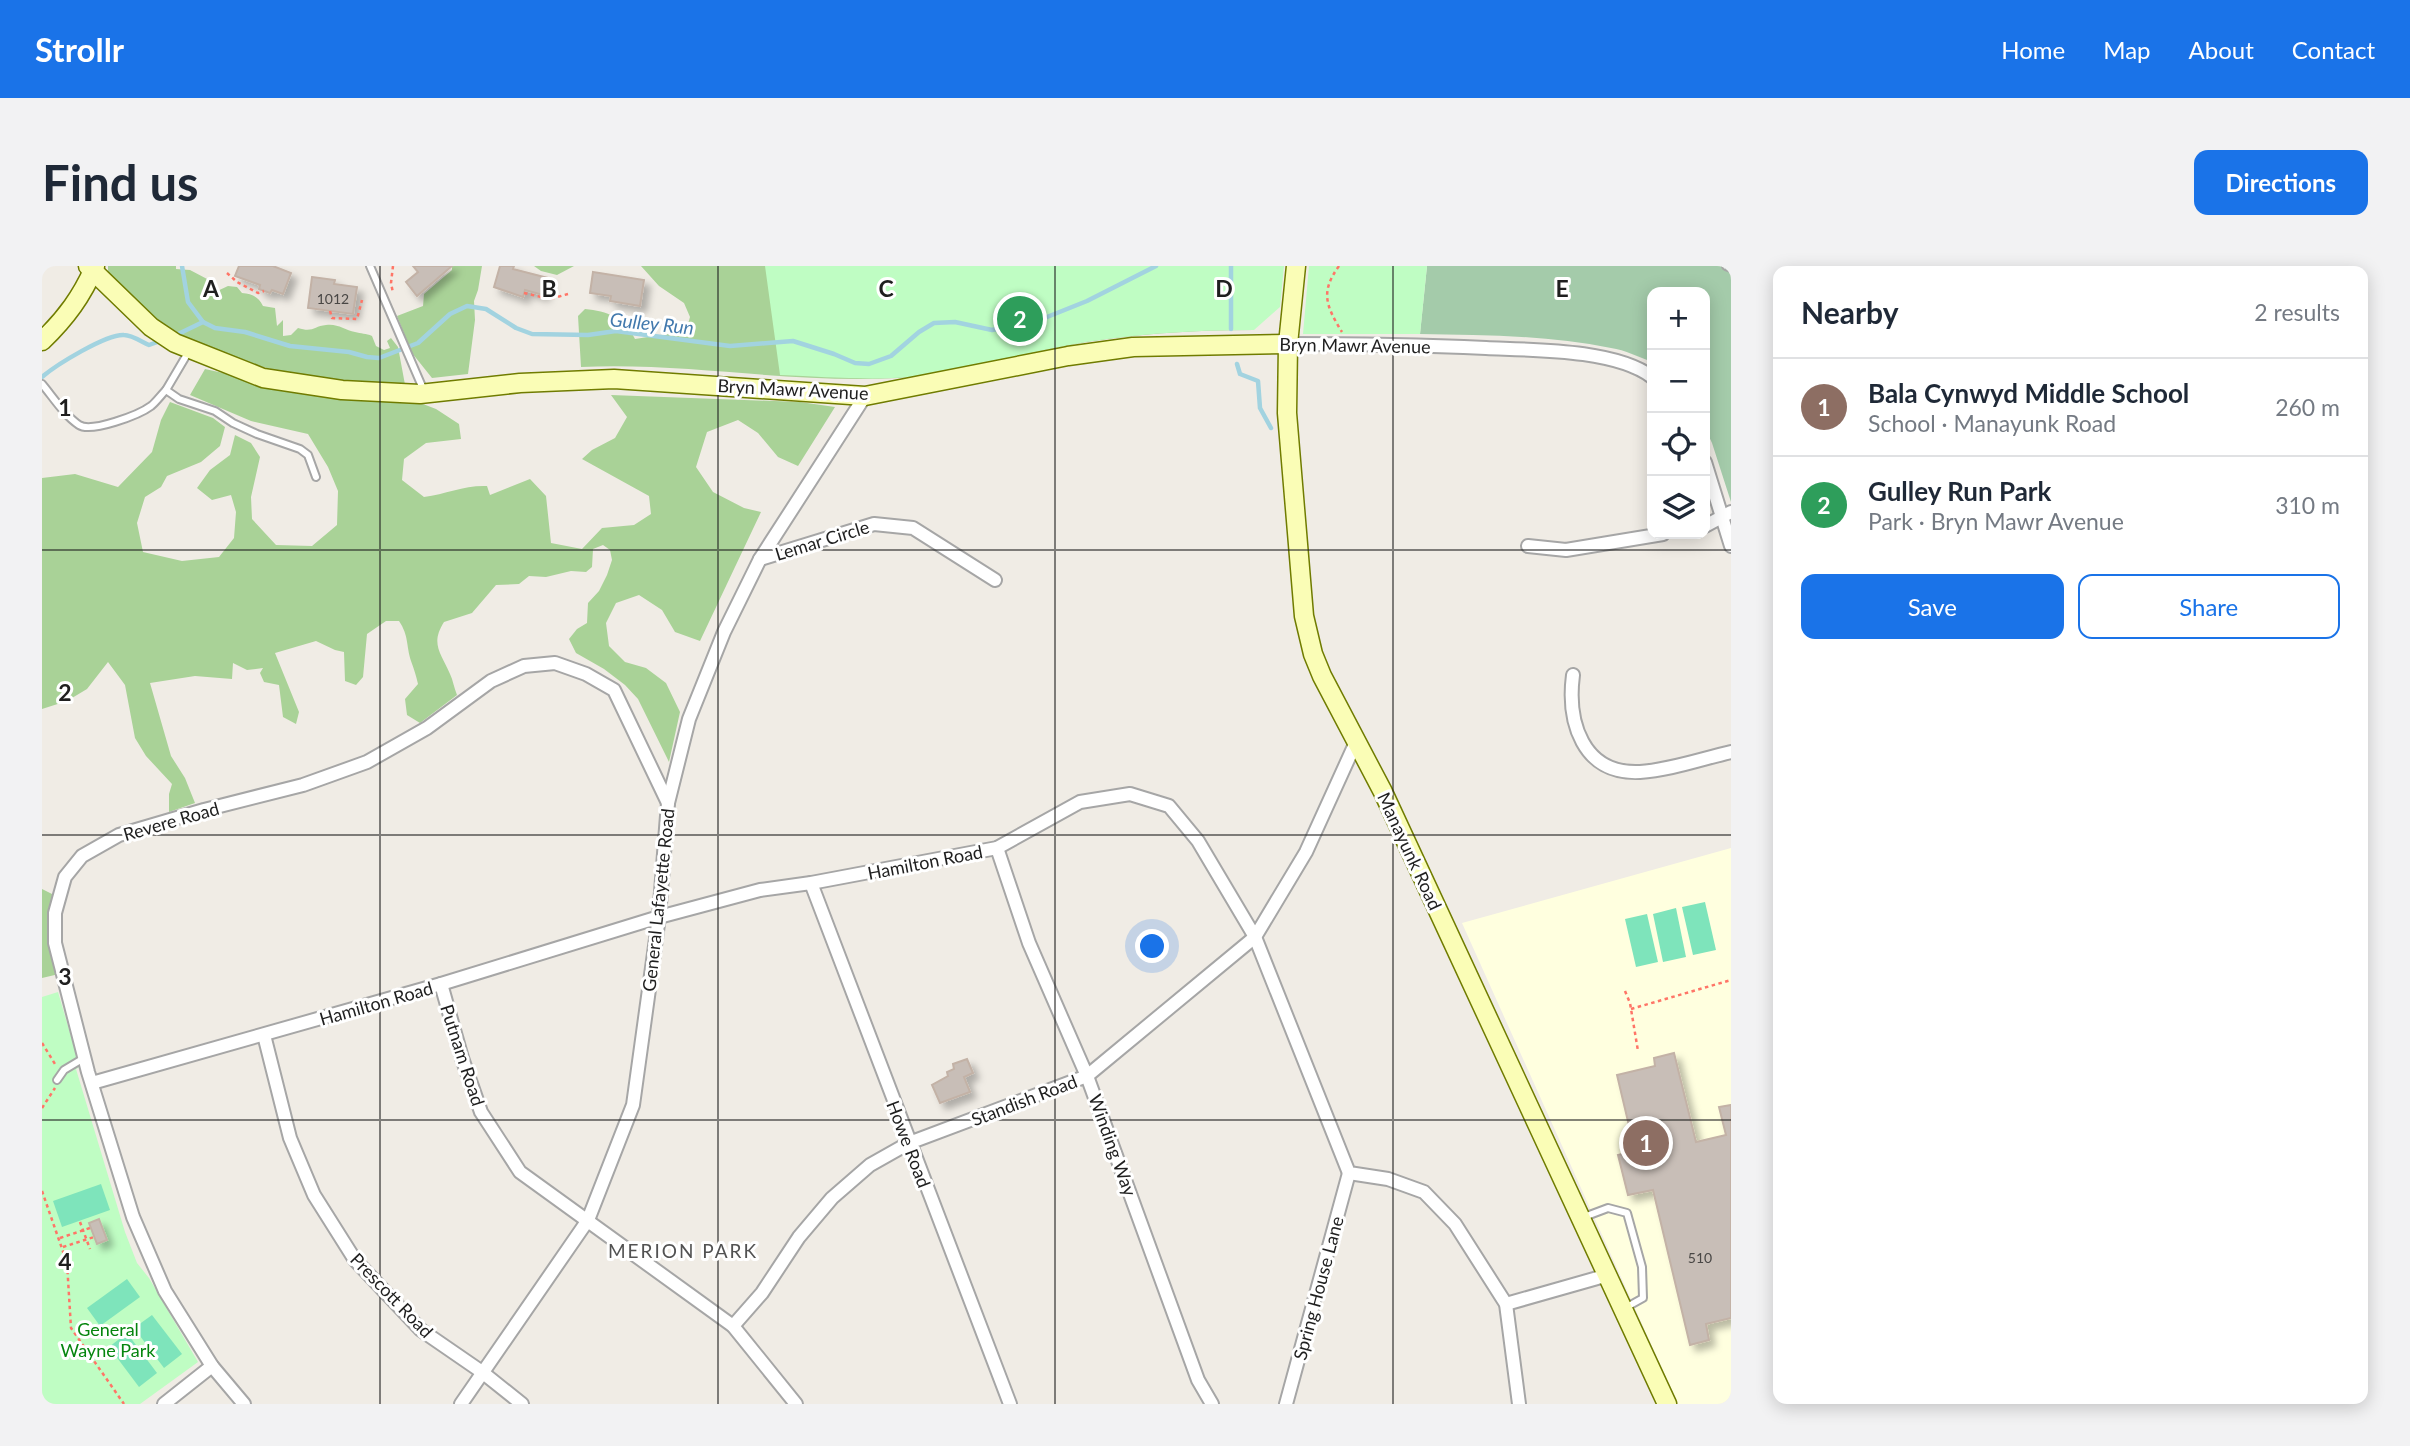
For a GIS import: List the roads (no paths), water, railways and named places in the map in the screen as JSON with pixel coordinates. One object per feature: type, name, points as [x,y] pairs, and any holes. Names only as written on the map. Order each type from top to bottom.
[{"type":"street","name":"Manayunk Road","points":[[1296,266],[1286,382],[1304,616],[1313,654],[1383,792],[1667,1404]]},
{"type":"street","name":"Bryn Mawr Avenue","points":[[92,267],[151,327],[182,346],[263,378],[342,390],[425,393],[520,383],[614,379],[865,396],[1068,356],[1133,347],[1288,344],[1502,348],[1588,355],[1635,367],[1647,374]]},
{"type":"street","points":[[42,341],[65,319],[82,296],[92,267]]},
{"type":"street","name":"General Lafayette Road","points":[[461,1404],[588,1220],[633,1105],[659,918],[668,803],[689,719],[724,632],[760,559],[865,396]]},
{"type":"street","points":[[1710,475],[1726,515],[1731,546]]},
{"type":"street","points":[[1710,523],[1726,515]]},
{"type":"street","name":"Lemar Circle","points":[[760,559],[874,524],[913,528],[995,580]]},
{"type":"street","points":[[1528,546],[1566,550],[1647,537]]},
{"type":"street","name":"Revere Road","points":[[244,1404],[212,1366],[164,1291],[133,1217],[84,1058],[55,943],[55,913],[65,877],[82,856],[119,835],[303,785],[367,762],[427,729],[491,681],[524,666],[555,663],[586,674],[614,690],[668,803]]},
{"type":"street","points":[[1573,675],[1571,705],[1576,730],[1589,751],[1610,766],[1637,772],[1651,771],[1731,752]]},
{"type":"street","name":"Standish Road","points":[[733,1326],[762,1293],[799,1237],[832,1199],[870,1165],[908,1143],[1087,1076],[1255,937],[1306,852],[1356,742]]},
{"type":"street","name":"Hamilton Road","points":[[92,1083],[760,890],[997,848],[1080,802],[1130,794],[1169,806],[1198,841],[1255,937],[1349,1173]]},
{"type":"street","name":"Winding Way","points":[[997,848],[1029,943],[1087,1076],[1198,1380],[1212,1404]]},
{"type":"street","name":"Howe Road","points":[[811,883],[908,1143],[1010,1404]]},
{"type":"street","name":"Putnam Road","points":[[441,984],[481,1112],[520,1172],[733,1326],[796,1404]]},
{"type":"street","name":"Prescott Road","points":[[264,1035],[290,1138],[314,1195],[355,1260],[421,1331],[522,1404]]},
{"type":"street","points":[[1349,1173],[1388,1179],[1424,1192],[1455,1224],[1506,1304],[1519,1404]]},
{"type":"street","name":"Spring House Lane","points":[[1286,1404],[1349,1173]]},
{"type":"street","points":[[1506,1304],[1608,1275]]},
{"type":"street","points":[[164,1404],[212,1366]]},
{"type":"lane","points":[[370,266],[425,393]]},
{"type":"lane","points":[[43,385],[60,407],[80,426],[93,427],[122,419],[150,407],[166,390],[182,346]]},
{"type":"lane","points":[[166,390],[179,399],[215,411],[257,434],[300,449],[308,455],[316,477]]},
{"type":"lane","points":[[57,1080],[64,1069],[84,1058]]},
{"type":"lane","points":[[1581,1218],[1608,1208],[1628,1213],[1642,1267],[1643,1298],[1623,1309]]},
{"type":"waterway","name":"Gulley Run","points":[[182,266],[188,302],[203,322],[215,328],[245,332],[290,346],[349,352],[367,357],[379,358],[418,343],[450,314],[467,306],[486,309],[516,328],[532,334],[588,335],[616,331],[730,346],[793,341],[855,363],[869,364],[891,356],[934,323],[955,322],[992,330],[1037,321],[1087,301],[1156,266]]},
{"type":"waterway","points":[[1231,266],[1231,329]]},
{"type":"waterway","points":[[174,336],[203,322]]},
{"type":"waterway","points":[[42,377],[58,365],[106,339],[124,335],[149,345],[163,340]]},
{"type":"waterway","points":[[1237,364],[1240,374],[1258,381],[1260,408],[1271,428]]},
{"type":"place","name":"Gulley Run Park","points":[[1020,319]]},
{"type":"place","name":"Bala Cynwyd Middle School","points":[[1646,1143]]},
{"type":"district","name":"MERION PARK","points":[[683,1250]]},
{"type":"park label","name":"General Wayne Park","points":[[108,1339]]}]
